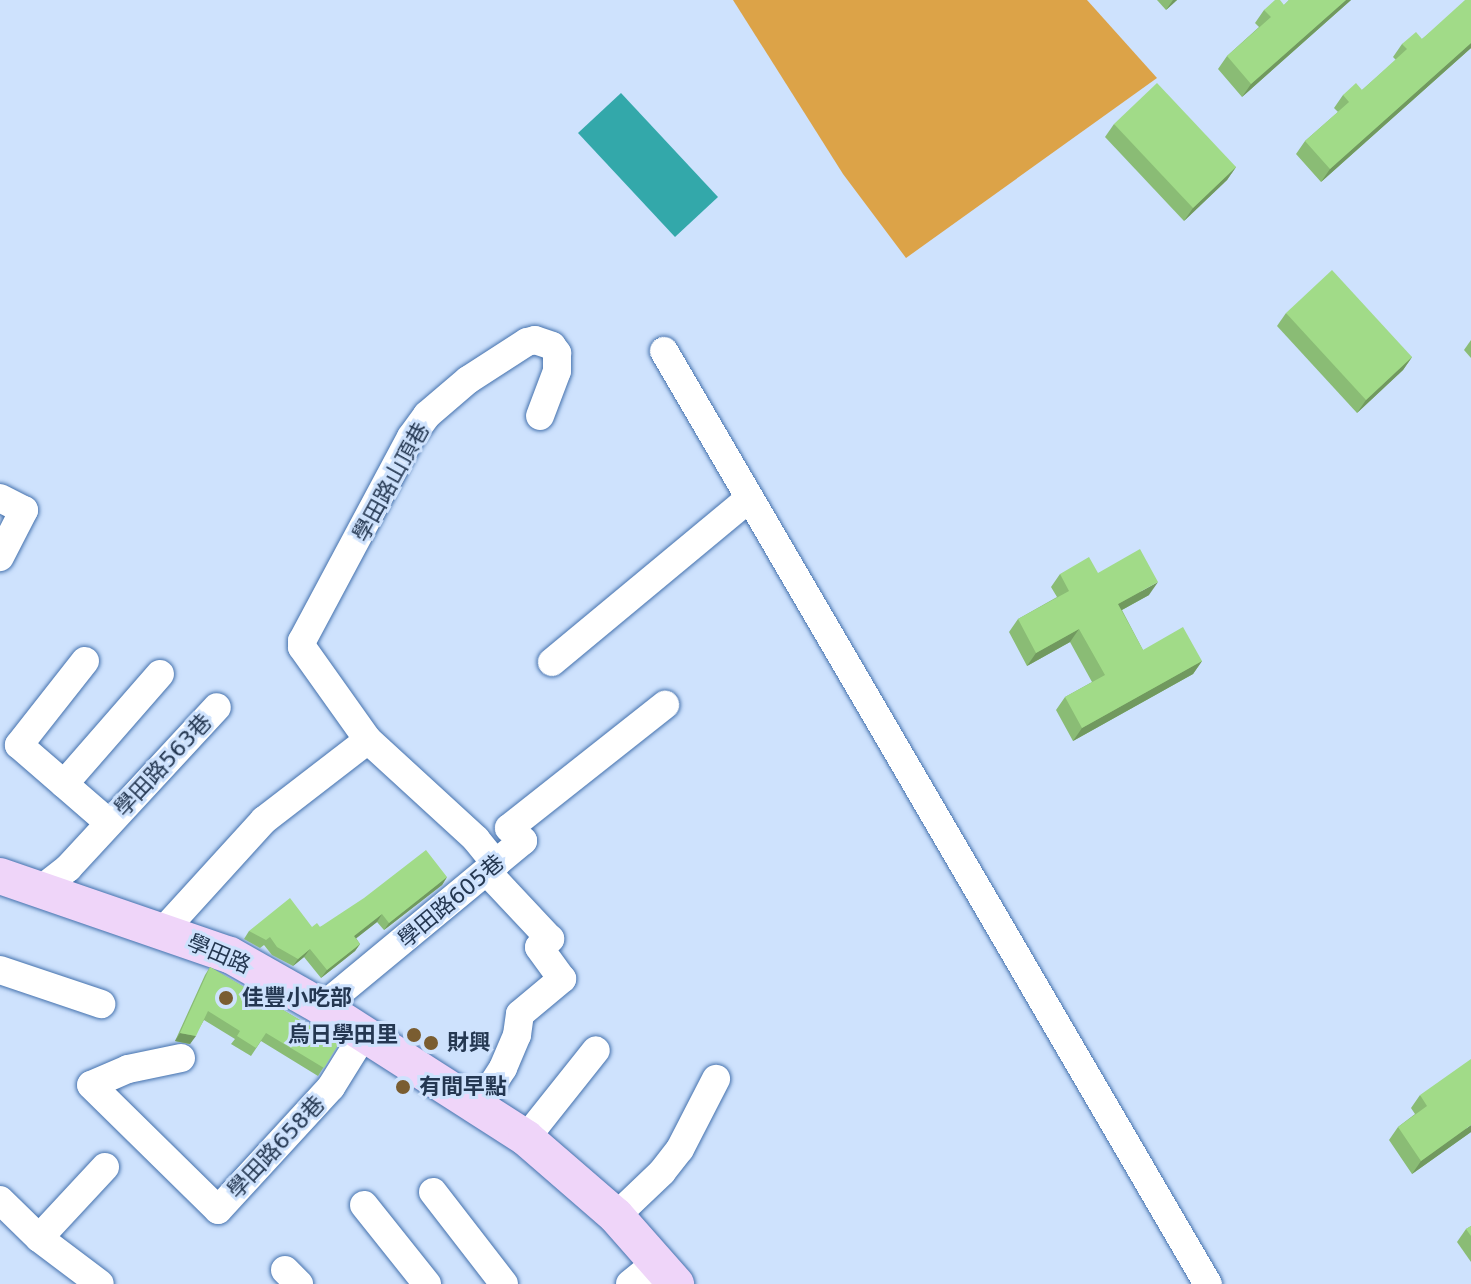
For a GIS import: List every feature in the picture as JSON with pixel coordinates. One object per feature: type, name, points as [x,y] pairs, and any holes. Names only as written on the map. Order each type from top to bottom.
[{"type":"main road","name":"學田路","points":[[0,876],[230,955],[322,1007],[526,1138],[616,1216],[654,1277]]},
{"type":"street","name":"學田路山頂巷","points":[[479,1105],[503,1068],[517,1035],[520,1014],[562,979],[539,947],[550,939],[491,868],[476,839],[368,740],[302,647],[305,632],[345,566],[411,437],[427,415],[468,380],[535,340],[552,346],[557,353],[557,371],[540,416]]},
{"type":"street","points":[[664,351],[748,499],[1077,1053],[1208,1284]]},
{"type":"street","points":[[0,498],[24,510],[0,557]]},
{"type":"street","points":[[552,662],[748,499]]},
{"type":"street","name":"學田路563巷","points":[[85,661],[19,745],[109,823]]},
{"type":"street","points":[[64,784],[160,674]]},
{"type":"street","name":"學田路605巷","points":[[322,1007],[523,841],[509,828],[665,705]]},
{"type":"street","name":"學田路563巷","points":[[40,890],[68,868],[217,707]]},
{"type":"street","points":[[163,931],[264,820],[368,740]]},
{"type":"street","points":[[0,970],[101,1004]]},
{"type":"street","name":"學田路658巷","points":[[181,1058],[128,1069],[91,1085],[218,1210],[331,1087],[364,1034]]},
{"type":"street","points":[[526,1138],[596,1050]]},
{"type":"street","points":[[616,1216],[662,1172],[680,1149],[716,1079]]},
{"type":"street","points":[[39,1238],[105,1167]]},
{"type":"street","points":[[433,1192],[504,1284]]},
{"type":"street","points":[[0,1200],[39,1238],[100,1284]]},
{"type":"street","points":[[364,1205],[427,1284]]},
{"type":"shaded area","points":[[733,0],[1087,0],[1157,78],[906,258],[843,174]]},
{"type":"shaded area","points":[[621,93],[718,197],[675,237],[578,133]]},
{"type":"building","points":[[1275,0],[1280,0],[1284,5],[1289,0],[1346,0],[1251,84],[1227,56],[1271,17],[1264,10]]},
{"type":"building","points":[[1465,0],[1471,0],[1471,43],[1330,169],[1305,141],[1349,102],[1343,95],[1356,83],[1362,90],[1407,49],[1402,44],[1416,32],[1422,39]]},
{"type":"building","points":[[1157,83],[1236,167],[1193,208],[1114,124]]},
{"type":"building","points":[[1332,270],[1412,357],[1366,400],[1286,313]]},
{"type":"building","points":[[1140,549],[1158,582],[1118,604],[1143,650],[1183,627],[1202,661],[1082,728],[1065,697],[1105,675],[1079,629],[1036,653],[1018,619],[1069,591],[1060,574],[1089,557],[1098,573]]},
{"type":"building","points":[[426,850],[447,877],[389,923],[382,914],[354,936],[360,944],[327,970],[310,949],[298,959],[277,947],[270,937],[266,940],[249,931],[290,898],[312,927],[317,923],[320,927]]},
{"type":"building","points":[[210,967],[339,1043],[324,1068],[266,1033],[256,1048],[237,1036],[240,1031],[208,1011],[196,1036],[180,1033]]},
{"type":"building","points":[[1471,1059],[1471,1125],[1421,1161],[1398,1127],[1427,1106],[1420,1095]]},
{"type":"place","name":"佳豐小吃部","points":[[226,998]]},
{"type":"place","name":"烏日學田里","points":[[414,1035]]},
{"type":"place","name":"財興","points":[[431,1043]]},
{"type":"place","name":"有間早點","points":[[403,1087]]}]
